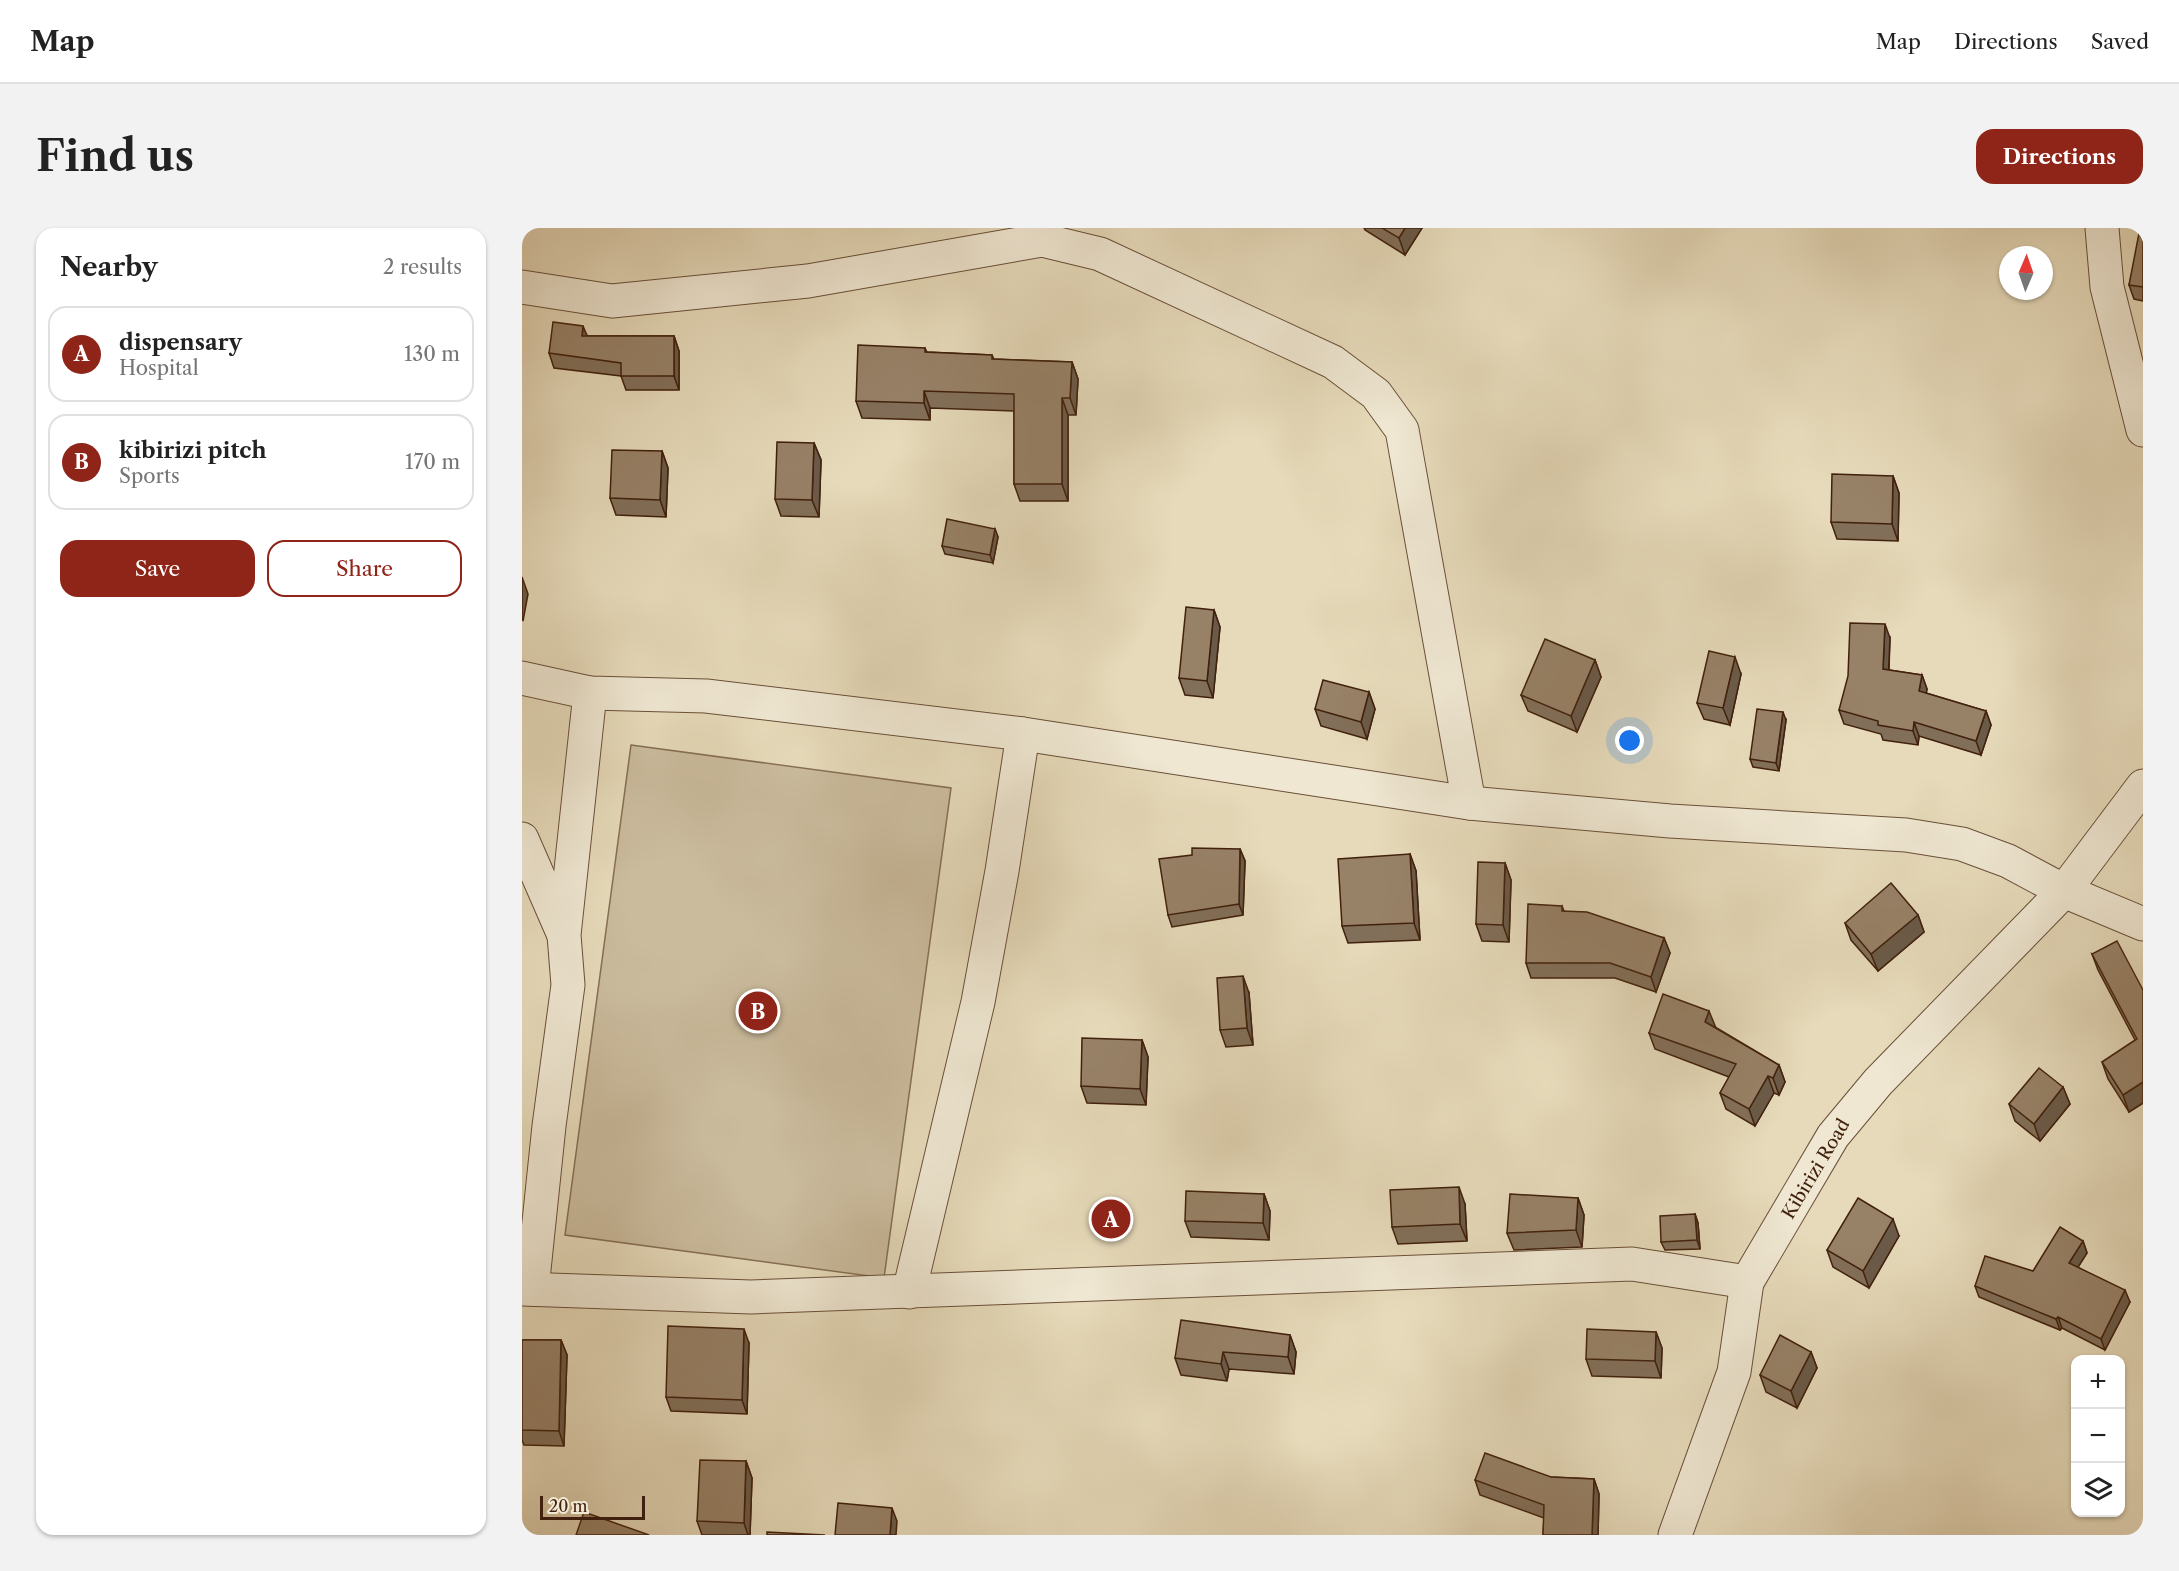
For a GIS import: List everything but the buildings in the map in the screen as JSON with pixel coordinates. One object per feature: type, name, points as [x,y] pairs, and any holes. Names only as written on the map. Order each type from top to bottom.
[{"type":"street","points":[[2102,228],[2107,287],[2143,430]]},
{"type":"street","points":[[522,287],[612,301],[624,300],[808,281],[1042,240],[1100,254],[1333,362],[1376,394],[1402,430],[1469,803]]},
{"type":"street","points":[[522,678],[590,693],[706,696],[1023,734],[1469,803],[1670,821],[1906,835],[1971,848],[2008,861],[2064,891],[2143,924]]},
{"type":"street","points":[[590,693],[564,935],[568,985],[527,1289],[751,1297],[1632,1264],[1747,1282]]},
{"type":"street","points":[[909,1292],[978,1002],[1023,734]]},
{"type":"street","name":"Kibirizi Road","points":[[1676,1535],[1734,1372],[1747,1282],[1797,1201],[1811,1172],[1850,1113],[2064,891],[2143,786]]},
{"type":"street","points":[[522,839],[564,935]]},
{"type":"shaded area","points":[[631,745],[951,788],[884,1278],[565,1235]]},
{"type":"place","name":"kibirizi pitch","points":[[758,1011]]},
{"type":"place","name":"dispensary","points":[[1111,1219]]}]
